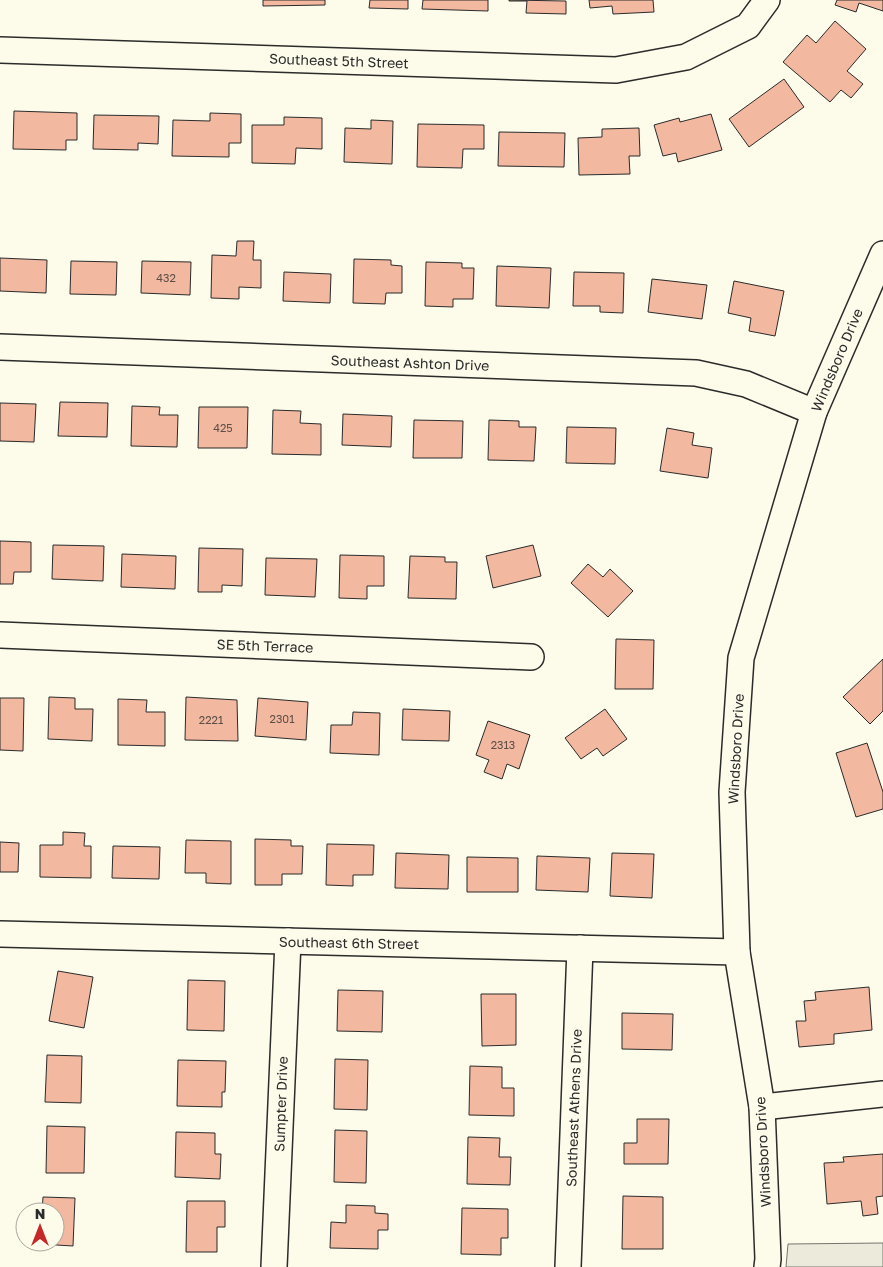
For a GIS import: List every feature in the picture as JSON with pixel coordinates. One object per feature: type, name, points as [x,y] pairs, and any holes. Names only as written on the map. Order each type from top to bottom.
[{"type":"street","name":"Southeast 5th Street","points":[[0,50],[616,70],[686,57],[748,26],[768,0]]},
{"type":"street","name":"Windsboro Drive","points":[[767,1267],[762,1107],[737,952],[732,792],[741,658],[814,412],[883,254]]},
{"type":"street","name":"Southeast Ashton Drive","points":[[0,347],[696,373],[746,384],[814,412]]},
{"type":"street","name":"SE 5th Terrace","points":[[0,635],[531,657]]},
{"type":"street","name":"Southeast 6th Street","points":[[0,934],[737,952]]},
{"type":"street","name":"Sumpter Drive","points":[[274,1267],[288,941]]},
{"type":"street","name":"Southeast Athens Drive","points":[[568,1267],[580,948]]},
{"type":"street","points":[[762,1107],[883,1094]]},
{"type":"shaded area","points":[[883,1243],[883,1267],[786,1267],[788,1244]]},
{"type":"building","points":[[263,0],[325,0],[325,5],[263,6]]},
{"type":"building","points":[[370,0],[408,0],[408,9],[369,8]]},
{"type":"building","points":[[423,0],[488,0],[488,11],[422,9]]},
{"type":"building","points":[[509,0],[566,1],[566,14],[526,13],[527,1]]},
{"type":"building","points":[[589,0],[653,0],[654,12],[613,14],[612,6],[590,8]]},
{"type":"building","points":[[837,0],[883,0],[883,11],[859,3],[856,12],[835,5]]},
{"type":"building","points":[[835,21],[866,49],[847,71],[863,84],[851,98],[841,90],[830,102],[783,62],[807,35],[816,43]]},
{"type":"building","points":[[784,79],[804,107],[749,147],[729,119]]},
{"type":"building","points":[[14,111],[77,113],[77,140],[66,140],[66,150],[13,149]]},
{"type":"building","points":[[210,113],[241,114],[241,143],[229,143],[229,157],[172,156],[173,120],[210,121]]},
{"type":"building","points":[[711,114],[722,150],[678,162],[676,153],[663,156],[654,125],[679,118],[680,122]]},
{"type":"building","points":[[94,115],[159,116],[158,144],[138,143],[138,150],[93,149]]},
{"type":"building","points":[[284,117],[322,118],[322,149],[296,148],[295,164],[252,163],[252,125],[284,125]]},
{"type":"building","points":[[371,120],[393,121],[392,164],[344,162],[345,128],[371,129]]},
{"type":"building","points":[[418,124],[484,125],[484,149],[463,149],[462,168],[417,167]]},
{"type":"building","points":[[639,128],[640,156],[629,156],[630,174],[579,175],[578,138],[602,137],[602,129]]},
{"type":"building","points":[[499,132],[565,133],[564,167],[498,166]]},
{"type":"building","points":[[237,241],[254,241],[253,260],[261,260],[261,288],[239,287],[239,299],[211,298],[212,255],[236,256]]},
{"type":"building","points":[[0,258],[47,260],[46,293],[0,291]]},
{"type":"building","points":[[354,259],[391,260],[391,265],[402,266],[402,293],[386,293],[385,304],[353,303]]},
{"type":"building","points":[[71,261],[117,262],[116,295],[70,294]]},
{"type":"building","points":[[142,261],[191,262],[190,295],[141,293]]},
{"type":"building","points":[[426,262],[462,263],[462,268],[474,268],[473,299],[453,299],[453,307],[425,306]]},
{"type":"building","points":[[497,266],[551,268],[549,308],[496,306]]},
{"type":"building","points":[[284,272],[331,274],[330,303],[283,301]]},
{"type":"building","points":[[574,272],[624,273],[623,313],[600,312],[600,306],[573,306]]},
{"type":"building","points":[[652,279],[707,285],[702,319],[648,312]]},
{"type":"building","points":[[734,281],[784,291],[775,336],[749,331],[751,318],[728,313]]},
{"type":"building","points":[[60,402],[108,403],[107,437],[58,436]]},
{"type":"building","points":[[0,403],[36,404],[34,442],[0,441]]},
{"type":"building","points":[[132,406],[160,407],[159,415],[178,415],[177,447],[131,446]]},
{"type":"building","points":[[199,407],[248,407],[247,448],[198,448]]},
{"type":"building","points":[[273,410],[301,411],[300,423],[321,424],[321,455],[272,454]]},
{"type":"building","points":[[343,414],[392,416],[391,447],[342,445]]},
{"type":"building","points":[[414,420],[463,421],[462,458],[413,458]]},
{"type":"building","points":[[489,420],[519,421],[519,427],[536,427],[534,461],[488,460]]},
{"type":"building","points":[[567,427],[616,428],[615,464],[566,463]]},
{"type":"building","points":[[667,428],[694,433],[692,445],[712,448],[708,478],[660,471]]},
{"type":"building","points":[[0,541],[31,542],[31,572],[14,572],[13,584],[0,584]]},
{"type":"building","points":[[53,545],[104,546],[103,581],[52,579]]},
{"type":"building","points":[[533,545],[541,576],[493,588],[486,556]]},
{"type":"building","points":[[199,548],[243,549],[242,586],[222,585],[222,592],[198,592]]},
{"type":"building","points":[[122,554],[176,556],[175,589],[121,587]]},
{"type":"building","points":[[340,555],[384,556],[384,586],[367,586],[367,599],[339,598]]},
{"type":"building","points":[[410,556],[445,557],[445,562],[457,562],[456,599],[408,598]]},
{"type":"building","points":[[266,558],[317,559],[315,597],[265,595]]},
{"type":"building","points":[[588,564],[603,577],[610,569],[633,591],[608,617],[571,583]]},
{"type":"building","points":[[616,639],[654,640],[653,689],[615,689]]},
{"type":"building","points":[[883,659],[883,711],[870,724],[843,697]]},
{"type":"building","points":[[49,697],[75,698],[75,709],[93,709],[92,741],[48,739]]},
{"type":"building","points":[[186,697],[237,700],[238,741],[185,740]]},
{"type":"building","points":[[0,698],[24,698],[23,751],[0,750]]},
{"type":"building","points":[[258,698],[308,702],[306,740],[255,736]]},
{"type":"building","points":[[118,699],[147,700],[146,712],[165,712],[165,746],[118,745]]},
{"type":"building","points":[[403,709],[450,711],[449,741],[402,740]]},
{"type":"building","points":[[605,709],[627,739],[603,756],[597,748],[581,759],[565,738]]},
{"type":"building","points":[[353,712],[380,713],[379,755],[330,753],[331,725],[352,725]]},
{"type":"building","points":[[488,721],[530,735],[519,769],[507,764],[502,779],[484,772],[489,760],[476,755]]},
{"type":"building","points":[[867,743],[883,792],[883,809],[856,817],[836,753]]},
{"type":"building","points":[[63,832],[85,833],[84,846],[91,846],[91,878],[40,877],[40,845],[63,845]]},
{"type":"building","points":[[255,839],[291,840],[291,846],[303,846],[302,874],[282,874],[282,885],[255,885]]},
{"type":"building","points":[[186,840],[231,841],[231,884],[206,883],[206,873],[185,873]]},
{"type":"building","points":[[0,842],[19,843],[18,872],[0,872]]},
{"type":"building","points":[[327,844],[374,845],[373,875],[353,875],[353,886],[326,885]]},
{"type":"building","points":[[113,846],[160,847],[159,879],[112,878]]},
{"type":"building","points":[[396,853],[449,855],[448,889],[395,888]]},
{"type":"building","points":[[612,853],[654,854],[652,898],[610,896]]},
{"type":"building","points":[[537,856],[590,858],[588,892],[536,890]]},
{"type":"building","points":[[467,857],[518,858],[518,892],[467,892]]},
{"type":"building","points":[[58,971],[93,977],[84,1028],[49,1021]]},
{"type":"building","points":[[188,980],[225,981],[224,1031],[187,1030]]},
{"type":"building","points":[[869,987],[872,1030],[834,1034],[834,1044],[799,1047],[796,1021],[806,1021],[804,1001],[816,1000],[815,992]]},
{"type":"building","points":[[338,990],[383,991],[382,1032],[337,1031]]},
{"type":"building","points":[[481,994],[516,994],[516,1045],[482,1046]]},
{"type":"building","points":[[622,1013],[673,1014],[672,1050],[622,1049]]},
{"type":"building","points":[[47,1055],[82,1056],[81,1103],[45,1102]]},
{"type":"building","points":[[335,1059],[368,1060],[367,1110],[334,1109]]},
{"type":"building","points":[[178,1060],[226,1061],[225,1092],[222,1092],[222,1107],[177,1106]]},
{"type":"building","points":[[470,1066],[502,1067],[502,1088],[514,1088],[514,1116],[469,1115]]},
{"type":"building","points":[[637,1119],[669,1119],[668,1164],[624,1164],[624,1143],[637,1143]]},
{"type":"building","points":[[47,1126],[85,1127],[84,1173],[46,1173]]},
{"type":"building","points":[[335,1130],[367,1131],[366,1183],[334,1182]]},
{"type":"building","points":[[176,1132],[215,1133],[215,1154],[221,1154],[220,1179],[175,1177]]},
{"type":"building","points":[[468,1137],[500,1138],[499,1157],[511,1157],[510,1185],[467,1184]]},
{"type":"building","points":[[883,1154],[883,1196],[876,1197],[878,1214],[863,1216],[861,1201],[827,1204],[824,1163],[844,1162],[843,1157]]},
{"type":"building","points":[[623,1196],[663,1197],[663,1249],[622,1249]]},
{"type":"building","points":[[43,1197],[75,1198],[73,1246],[65,1246],[65,1202],[43,1202]]},
{"type":"building","points":[[187,1201],[225,1201],[225,1227],[217,1227],[217,1252],[186,1252]]},
{"type":"building","points":[[346,1205],[375,1206],[375,1213],[388,1214],[388,1230],[378,1230],[378,1249],[330,1248],[331,1222],[346,1223]]},
{"type":"building","points":[[462,1208],[508,1209],[508,1238],[501,1238],[501,1255],[461,1254]]}]
